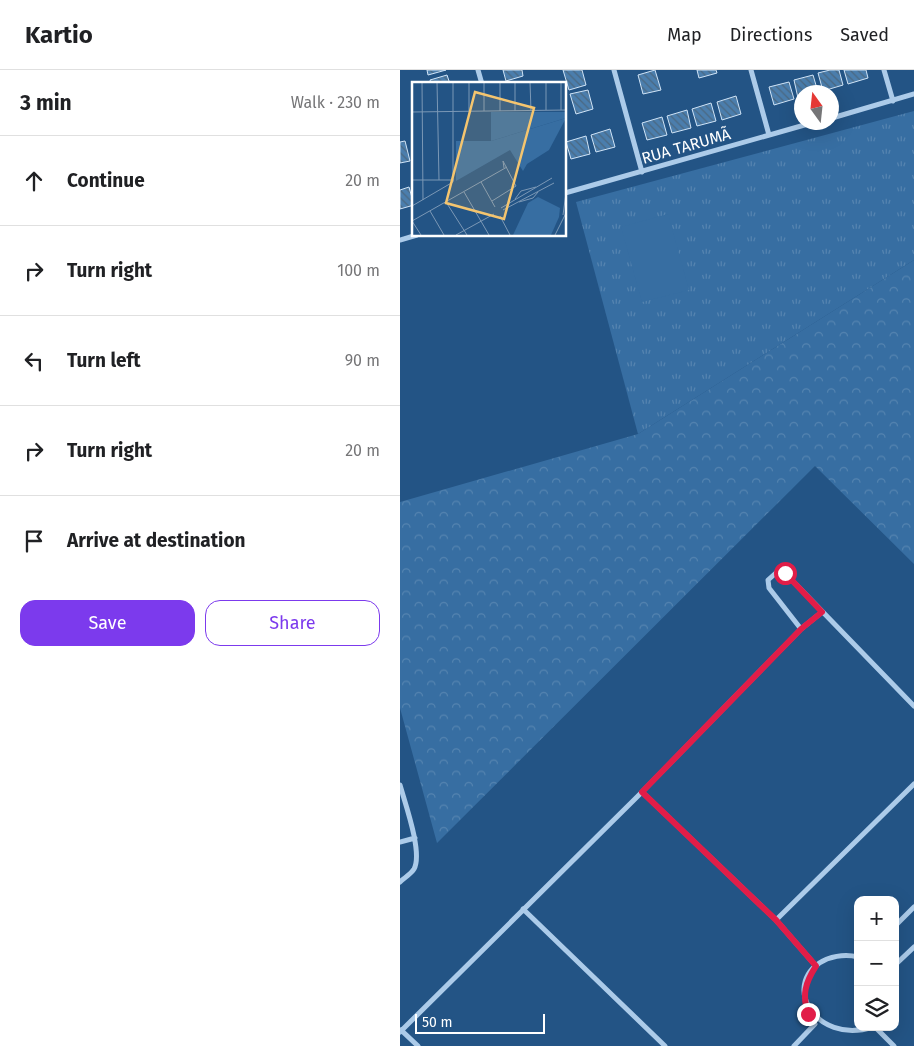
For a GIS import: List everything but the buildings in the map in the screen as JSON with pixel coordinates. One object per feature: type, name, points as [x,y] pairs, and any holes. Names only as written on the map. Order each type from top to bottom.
[{"type":"street","points":[[614,70],[642,172]]},
{"type":"street","points":[[751,70],[769,136]]},
{"type":"street","points":[[884,70],[893,100]]},
{"type":"street","points":[[839,116],[914,94]]},
{"type":"street","name":"RUA TARUMÃ","points":[[566,193],[794,128]]},
{"type":"street","points":[[400,240],[414,236]]},
{"type":"street","points":[[801,629],[769,588],[768,580],[777,572],[785,573],[914,706]]},
{"type":"street","points":[[418,1046],[401,1031],[642,792],[801,629],[822,612]]},
{"type":"street","points":[[776,920],[914,784]]},
{"type":"street","points":[[400,785],[415,838],[416,854],[414,868],[400,882]]},
{"type":"street","points":[[642,792],[776,920],[816,966]]},
{"type":"street","points":[[400,842],[415,838]]},
{"type":"street","points":[[899,922],[914,907]]},
{"type":"street","points":[[524,909],[665,1046]]},
{"type":"street","points":[[899,961],[914,947]]},
{"type":"street","points":[[820,1028],[815,1024],[806,1008],[804,991],[808,979],[816,966],[824,960],[837,955],[854,955]]},
{"type":"street","points":[[794,1046],[815,1024]]},
{"type":"street","points":[[850,1037],[868,1031]]},
{"type":"street","points":[[878,1031],[894,1046]]},
{"type":"green space","points":[[914,111],[914,260],[638,434],[576,202]]},
{"type":"green space","points":[[668,214],[689,290],[642,302],[621,227]]},
{"type":"green space","points":[[914,260],[914,564],[815,466],[437,843],[400,708],[400,502],[638,434]]},
{"type":"route","points":[[785,573],[822,612],[801,629],[642,792],[776,920],[816,966],[808,979],[804,991],[804,1003],[808,1014]]}]
